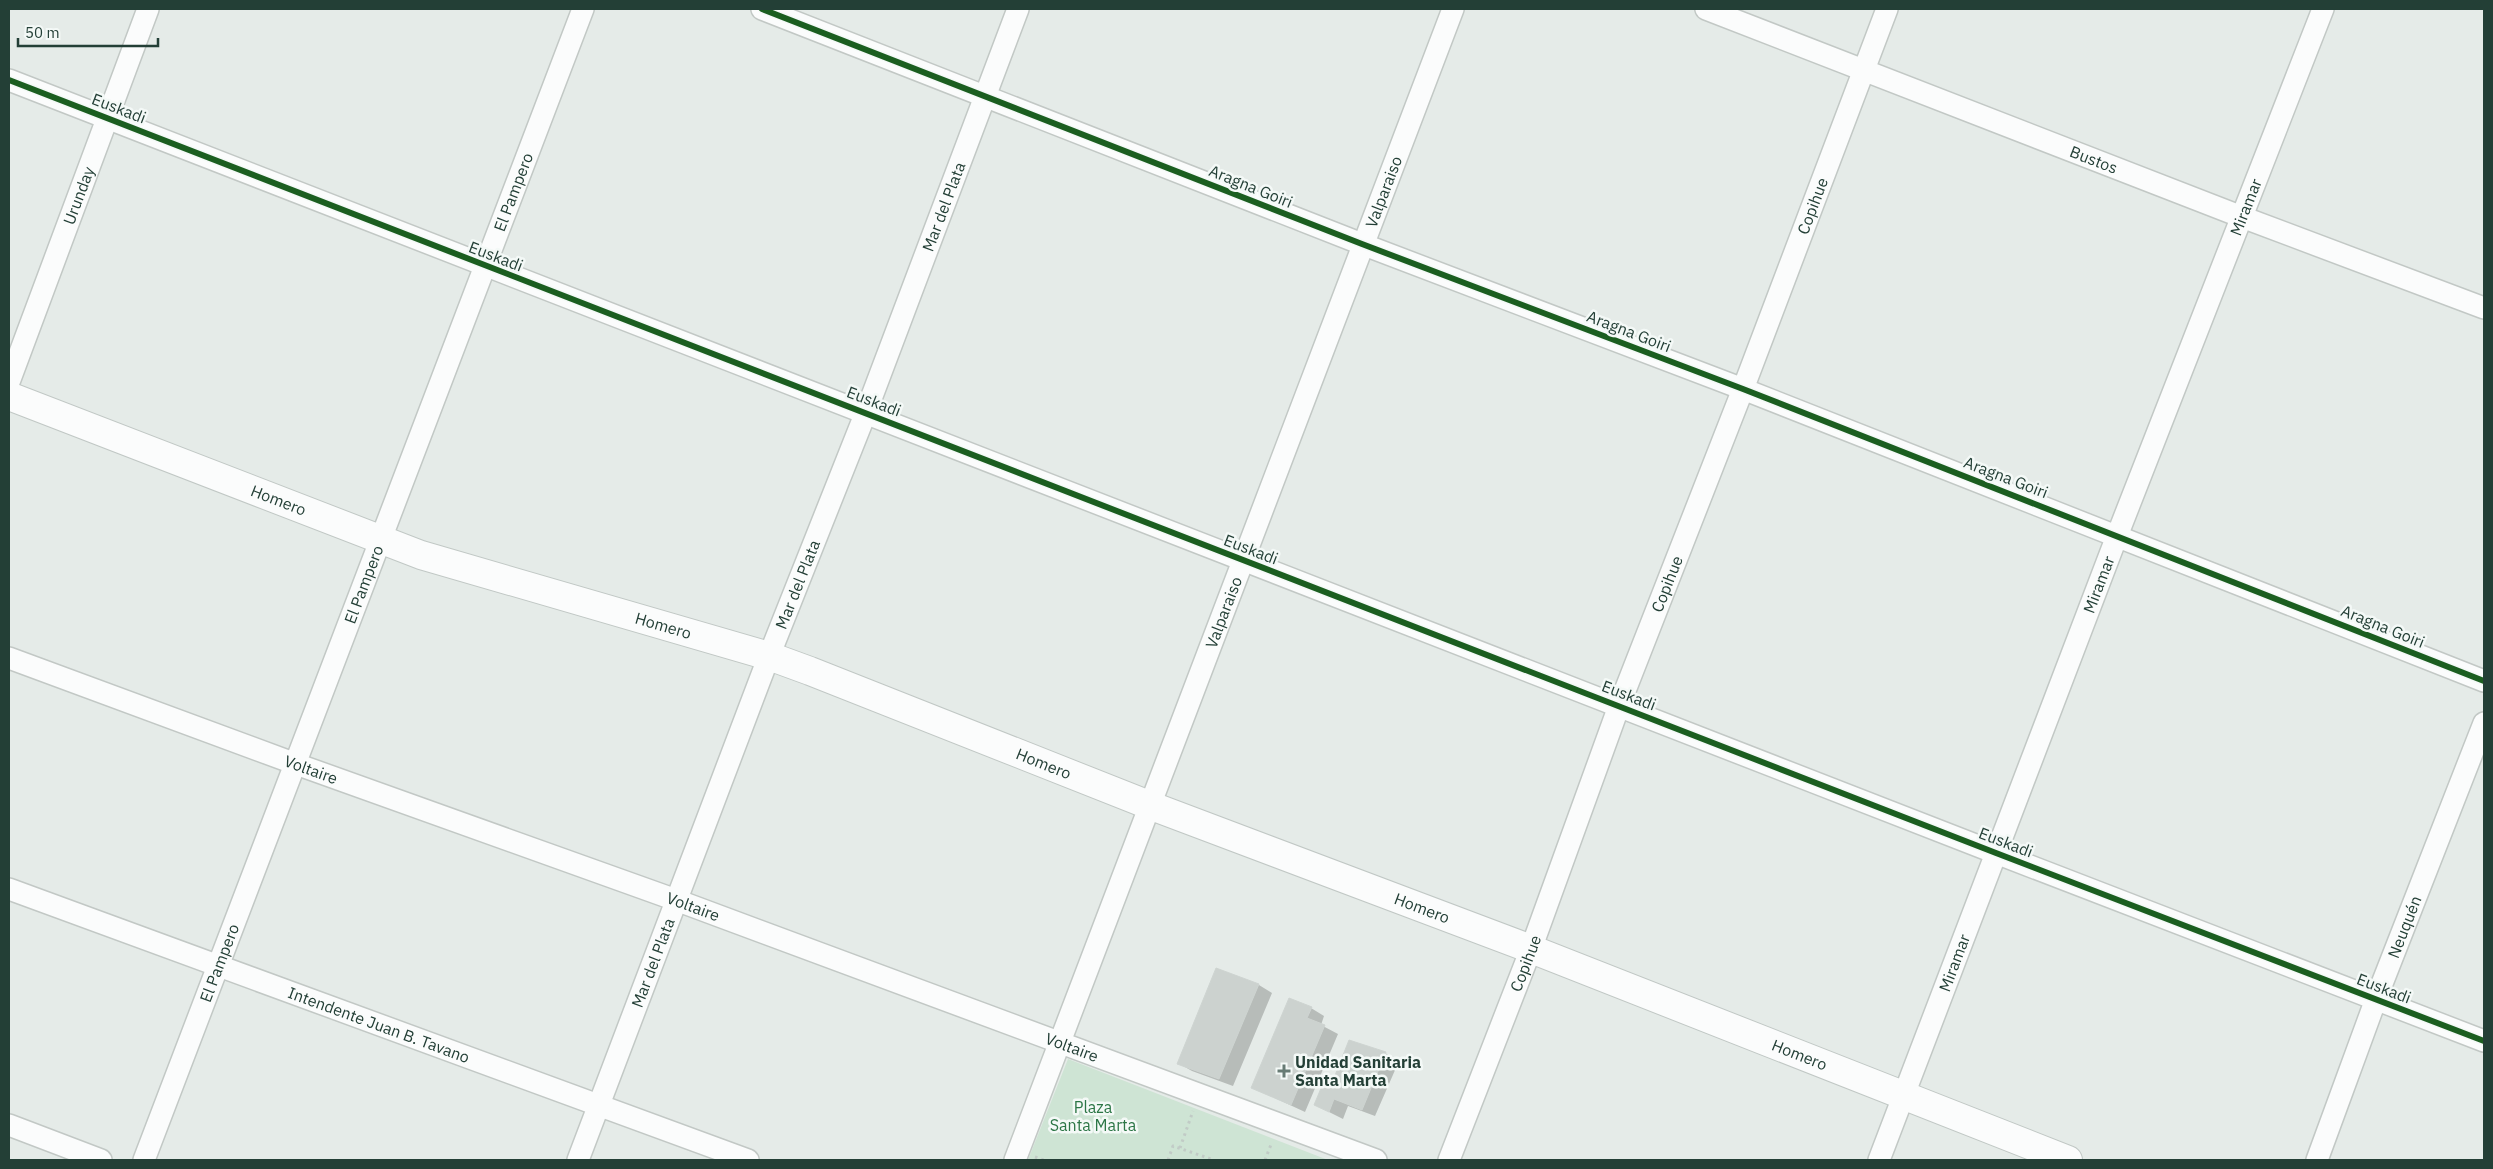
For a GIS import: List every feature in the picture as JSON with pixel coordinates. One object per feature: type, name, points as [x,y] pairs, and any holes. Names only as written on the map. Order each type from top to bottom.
[{"type":"main road","name":"Homero","points":[[9,396],[421,555],[769,656],[1149,805],[1531,949],[2068,1160]]},
{"type":"street","name":"Urunday","points":[[9,382],[106,117],[148,9]]},
{"type":"street","name":"El Pampero","points":[[144,1160],[583,9]]},
{"type":"street","name":"Aragna Goiri","points":[[762,9],[986,95],[1362,244],[1744,389],[2484,681]]},
{"type":"street","name":"Mar del Plata","points":[[578,1160],[769,656],[866,412],[1018,9]]},
{"type":"street","name":"Valparaiso","points":[[1015,1160],[1058,1042],[1453,9]]},
{"type":"street","name":"Bustos","points":[[1706,9],[2242,217],[2484,308]]},
{"type":"street","name":"Copihue","points":[[1449,1160],[1531,949],[1619,706],[1744,389],[1887,9]]},
{"type":"street","name":"Miramar","points":[[1879,1160],[2117,536],[2323,9]]},
{"type":"street","name":"Euskadi","points":[[9,80],[485,267],[866,412],[1996,853],[2484,1041]]},
{"type":"street","name":"Voltaire","points":[[9,658],[296,764],[676,900],[1376,1160]]},
{"type":"street","name":"Neuquén","points":[[2317,1160],[2376,999],[2484,723]]},
{"type":"street","name":"Intendente Juan B. Tavano","points":[[9,890],[219,965],[748,1160]]},
{"type":"street","points":[[9,1125],[101,1160]]},
{"type":"path","points":[[1180,1148],[1199,1093]]},
{"type":"path","points":[[1168,1160],[1173,1146],[1214,1160]]},
{"type":"green space","name":"Plaza Santa Marta","points":[[1068,1059],[1328,1160],[1028,1160]]},
{"type":"building","points":[[1216,968],[1259,984],[1219,1079],[1177,1064]]},
{"type":"building","points":[[1289,998],[1312,1007],[1307,1018],[1325,1025],[1291,1105],[1251,1088]]},
{"type":"building","points":[[1349,1040],[1386,1052],[1362,1110],[1334,1099],[1329,1112],[1314,1105],[1324,1081],[1332,1083]]},
{"type":"cycle path","points":[[762,9],[1362,244],[1743,389],[2484,681]]},
{"type":"cycle path","points":[[9,80],[2484,1041]]},
{"type":"place","name":"Unidad Sanitaria Santa Marta","points":[[1284,1071]]}]
